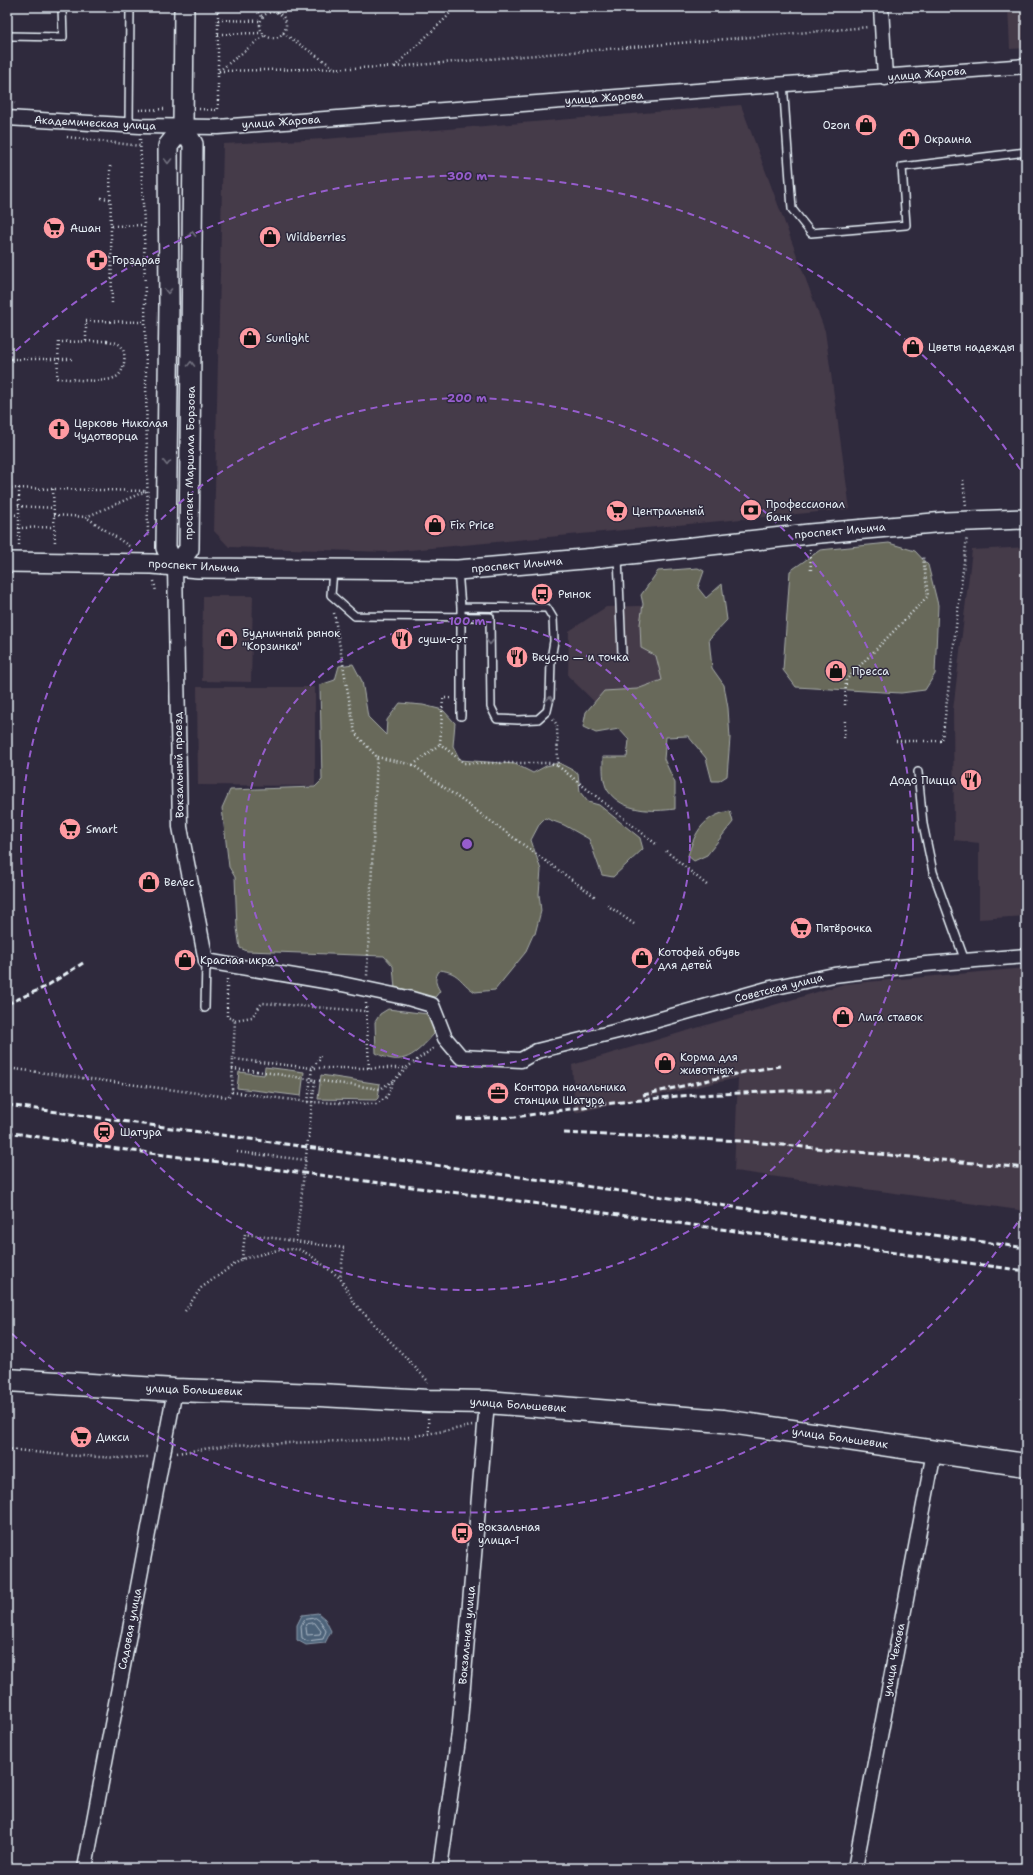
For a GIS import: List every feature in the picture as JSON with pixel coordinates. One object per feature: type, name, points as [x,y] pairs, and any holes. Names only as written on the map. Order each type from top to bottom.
[{"type":"main road","name":"улица Большевик","points":[[7,1380],[175,1390],[320,1395],[428,1401],[487,1402],[723,1421],[1026,1465]]},
{"type":"street","points":[[183,127],[184,7]]},
{"type":"street","points":[[881,7],[885,78]]},
{"type":"street","name":"улица Жарова","points":[[183,127],[218,127],[783,83],[885,78],[1026,66]]},
{"type":"street","name":"Академическая улица","points":[[7,118],[135,126],[183,127]]},
{"type":"street","name":"проспект Маршала Борзова","points":[[183,127],[193,144],[189,549],[175,567],[166,548],[168,146],[183,127]]},
{"type":"street","name":"проспект Ильича","points":[[7,562],[152,564],[175,567],[333,570],[458,570],[618,556],[817,533],[945,522],[1026,519]]},
{"type":"street","name":"Вокзальный проезд","points":[[175,567],[180,826],[206,961]]},
{"type":"street","name":"Советская улица","points":[[366,990],[408,998],[432,1005],[445,1038],[461,1058],[522,1060],[538,1051],[626,1029],[770,988],[834,975],[1026,956]]},
{"type":"street","points":[[206,961],[366,990]]},
{"type":"street","name":"Садовая улица","points":[[85,1868],[175,1390]]},
{"type":"street","name":"Вокзальная улица","points":[[440,1868],[459,1734],[487,1402]]},
{"type":"street","name":"улица Чехова","points":[[855,1868],[934,1452]]},
{"type":"lane","points":[[7,36],[63,37],[62,7]]},
{"type":"lane","points":[[130,7],[135,126]]},
{"type":"lane","points":[[783,83],[792,209],[811,233],[906,225],[902,167],[1026,152]]},
{"type":"lane","points":[[618,556],[622,654]]},
{"type":"lane","points":[[333,570],[331,595],[355,616],[490,617],[491,707],[497,719],[538,719],[548,711],[550,698],[551,659],[554,641],[554,618],[547,608],[461,608]]},
{"type":"lane","points":[[458,570],[462,616],[461,716]]},
{"type":"lane","points":[[918,772],[923,824],[933,872],[965,961]]},
{"type":"lane","points":[[205,1008],[206,961]]},
{"type":"path","points":[[218,7],[218,110]]},
{"type":"path","points":[[252,7],[263,17]]},
{"type":"path","points":[[394,67],[448,16],[453,7]]},
{"type":"path","points":[[218,34],[263,34],[274,38],[283,33],[286,24],[281,16],[272,12],[263,17],[261,21],[263,34]]},
{"type":"path","points":[[218,20],[261,21]]},
{"type":"path","points":[[219,71],[394,67],[882,26]]},
{"type":"path","points":[[283,33],[333,68]]},
{"type":"path","points":[[219,71],[263,34]]},
{"type":"path","points":[[141,102],[135,126],[140,146],[144,225],[148,548],[156,592]]},
{"type":"path","points":[[63,137],[140,146]]},
{"type":"path","points":[[110,166],[112,306]]},
{"type":"path","points":[[101,198],[110,199]]},
{"type":"path","points":[[112,226],[144,225]]},
{"type":"path","points":[[102,257],[112,258]]},
{"type":"path","points":[[86,341],[86,321],[145,322]]},
{"type":"path","points":[[86,341],[116,342],[122,347],[124,362],[122,371],[117,377],[106,380],[57,378],[58,360],[59,342],[86,341]]},
{"type":"path","points":[[7,359],[72,359]]},
{"type":"path","points":[[7,488],[147,491]]},
{"type":"path","points":[[19,488],[19,545]]},
{"type":"path","points":[[53,489],[55,544]]},
{"type":"path","points":[[54,515],[86,517],[147,491]]},
{"type":"path","points":[[18,506],[54,508]]},
{"type":"path","points":[[7,514],[18,515]]},
{"type":"path","points":[[86,517],[129,546]]},
{"type":"path","points":[[18,528],[54,527]]},
{"type":"path","points":[[896,741],[942,741],[967,548]]},
{"type":"path","points":[[845,706],[846,680],[928,596],[923,557]]},
{"type":"path","points":[[331,595],[355,733],[376,757],[412,765],[597,898]]},
{"type":"path","points":[[412,765],[440,744],[443,698],[461,698]]},
{"type":"path","points":[[548,711],[557,725],[558,766]]},
{"type":"path","points":[[844,738],[845,720]]},
{"type":"path","points":[[440,744],[464,763],[550,763],[558,766],[656,844]]},
{"type":"path","points":[[369,1068],[365,1011],[376,757]]},
{"type":"path","points":[[666,851],[708,886]]},
{"type":"path","points":[[607,905],[634,924]]},
{"type":"path","points":[[206,961],[227,977],[227,1017],[235,1020],[252,1017],[262,1003],[365,1011]]},
{"type":"path","points":[[7,1068],[228,1097],[232,1092],[235,1020]]},
{"type":"path","points":[[232,1069],[257,1071],[380,1089],[393,1081],[406,1068],[445,1038]]},
{"type":"path","points":[[308,1102],[312,1068],[319,1060],[320,1055]]},
{"type":"path","points":[[233,1060],[312,1068],[406,1068]]},
{"type":"path","points":[[296,1241],[315,1080]]},
{"type":"path","points":[[232,1092],[308,1102],[376,1104],[387,1097],[393,1081]]},
{"type":"path","points":[[237,1152],[306,1160]]},
{"type":"path","points":[[242,1259],[245,1234],[344,1248],[340,1278]]},
{"type":"path","points":[[185,1310],[201,1288],[242,1259],[278,1250],[298,1250],[310,1255],[340,1278],[355,1304],[427,1380],[428,1401]]},
{"type":"path","points":[[7,1449],[120,1458],[145,1458],[230,1445],[398,1438],[429,1434],[485,1423]]},
{"type":"shaded area","points":[[1008,7],[1026,7],[1026,48],[1010,49]]},
{"type":"shaded area","points":[[741,105],[825,331],[850,509],[388,552],[229,547],[214,531],[223,144],[324,139]]},
{"type":"shaded area","points":[[1026,547],[1026,916],[979,919],[979,843],[954,840],[953,710],[972,550]]},
{"type":"shaded area","name":"Будничный рынок \"Корзинка\"","points":[[203,596],[253,596],[251,682],[202,681]]},
{"type":"shaded area","points":[[668,605],[705,681],[605,712],[568,676],[569,631],[606,607]]},
{"type":"shaded area","points":[[197,687],[315,687],[315,786],[198,785]]},
{"type":"shaded area","points":[[1026,968],[1026,1211],[734,1171],[738,1078],[575,1113],[572,1065],[844,984]]},
{"type":"green space","points":[[889,543],[915,551],[928,565],[938,605],[935,674],[925,690],[901,693],[796,687],[783,670],[790,571],[820,550]]},
{"type":"green space","points":[[698,568],[704,571],[698,588],[706,598],[722,584],[727,620],[709,639],[712,668],[724,685],[728,708],[730,738],[727,776],[719,781],[712,781],[706,758],[688,736],[666,737],[664,759],[675,783],[675,809],[648,810],[630,807],[614,798],[608,791],[604,779],[603,765],[603,757],[627,757],[629,740],[619,729],[596,733],[583,727],[586,712],[604,691],[637,689],[662,680],[656,656],[641,648],[640,624],[643,604],[641,595],[658,571]]},
{"type":"green space","points":[[353,664],[362,681],[368,717],[386,735],[387,720],[400,703],[423,705],[443,710],[455,723],[453,746],[460,760],[515,764],[533,773],[546,766],[559,763],[578,773],[580,792],[588,802],[599,805],[640,838],[643,849],[613,877],[602,875],[589,839],[564,825],[545,818],[540,823],[531,840],[541,870],[539,894],[541,911],[535,934],[533,935],[525,953],[495,990],[475,992],[452,973],[440,970],[436,980],[440,991],[432,1001],[395,989],[393,966],[384,956],[247,951],[240,948],[237,928],[235,877],[229,867],[222,808],[230,790],[315,787],[322,780],[320,685],[335,680],[339,666]]},
{"type":"green space","points":[[730,811],[733,822],[707,855],[694,861],[688,856],[694,839],[702,826],[713,817]]},
{"type":"green space","points":[[388,1009],[428,1014],[434,1019],[434,1034],[421,1048],[408,1057],[394,1059],[376,1053],[375,1022],[380,1014]]},
{"type":"green space","points":[[265,1067],[304,1072],[301,1096],[237,1088],[239,1072],[264,1075]]},
{"type":"green space","points":[[321,1075],[380,1084],[378,1098],[376,1100],[318,1099]]},
{"type":"water","points":[[318,1613],[325,1619],[331,1631],[325,1643],[306,1645],[297,1640],[297,1625],[302,1615]]},
{"type":"railway","points":[[7,1004],[45,987],[83,963]]},
{"type":"railway","points":[[643,1095],[744,1072],[780,1066]]},
{"type":"railway","points":[[457,1119],[515,1117],[604,1104],[678,1096],[785,1091],[834,1091]]},
{"type":"railway","points":[[7,1105],[1026,1248]]},
{"type":"railway","points":[[7,1132],[103,1147],[489,1197],[1026,1271]]},
{"type":"railway","points":[[564,1133],[741,1141],[1026,1168]]},
{"type":"place","name":"Ozon","points":[[866,125]]},
{"type":"place","name":"Окраина","points":[[909,139]]},
{"type":"place","name":"Ашан","points":[[54,228]]},
{"type":"place","name":"Wildberries","points":[[270,237]]},
{"type":"place","name":"Горздрав","points":[[97,260]]},
{"type":"place","name":"Sunlight","points":[[250,338]]},
{"type":"place","name":"Цветы надежды","points":[[913,347]]},
{"type":"place","name":"Церковь Николая Чудотворца","points":[[59,429]]},
{"type":"place","name":"Профессионал банк","points":[[751,510]]},
{"type":"place","name":"Центральный","points":[[617,511]]},
{"type":"place","name":"Fix Price","points":[[435,525]]},
{"type":"place","name":"Рынок","points":[[542,594]]},
{"type":"place","name":"Будничный рынок \"Корзинка\"","points":[[227,639]]},
{"type":"place","name":"суши-сэт","points":[[402,639]]},
{"type":"place","name":"Вкусно — и точка","points":[[517,657]]},
{"type":"place","name":"Пресса","points":[[836,671]]},
{"type":"place","name":"Додо Пицца","points":[[971,780]]},
{"type":"place","name":"Smart","points":[[70,829]]},
{"type":"place","name":"Велес","points":[[149,882]]},
{"type":"place","name":"Пятёрочка","points":[[801,928]]},
{"type":"place","name":"Котофей обувь для детей","points":[[642,958]]},
{"type":"place","name":"Красная икра","points":[[185,960]]},
{"type":"place","name":"Лига ставок","points":[[843,1017]]},
{"type":"place","name":"Корма для животных","points":[[665,1063]]},
{"type":"place","name":"Контора начальника станции Шатура","points":[[498,1093]]},
{"type":"place","name":"Шатура","points":[[104,1132]]},
{"type":"place","name":"Дикси","points":[[81,1437]]},
{"type":"place","name":"Вокзальная улица-1","points":[[462,1533]]}]
